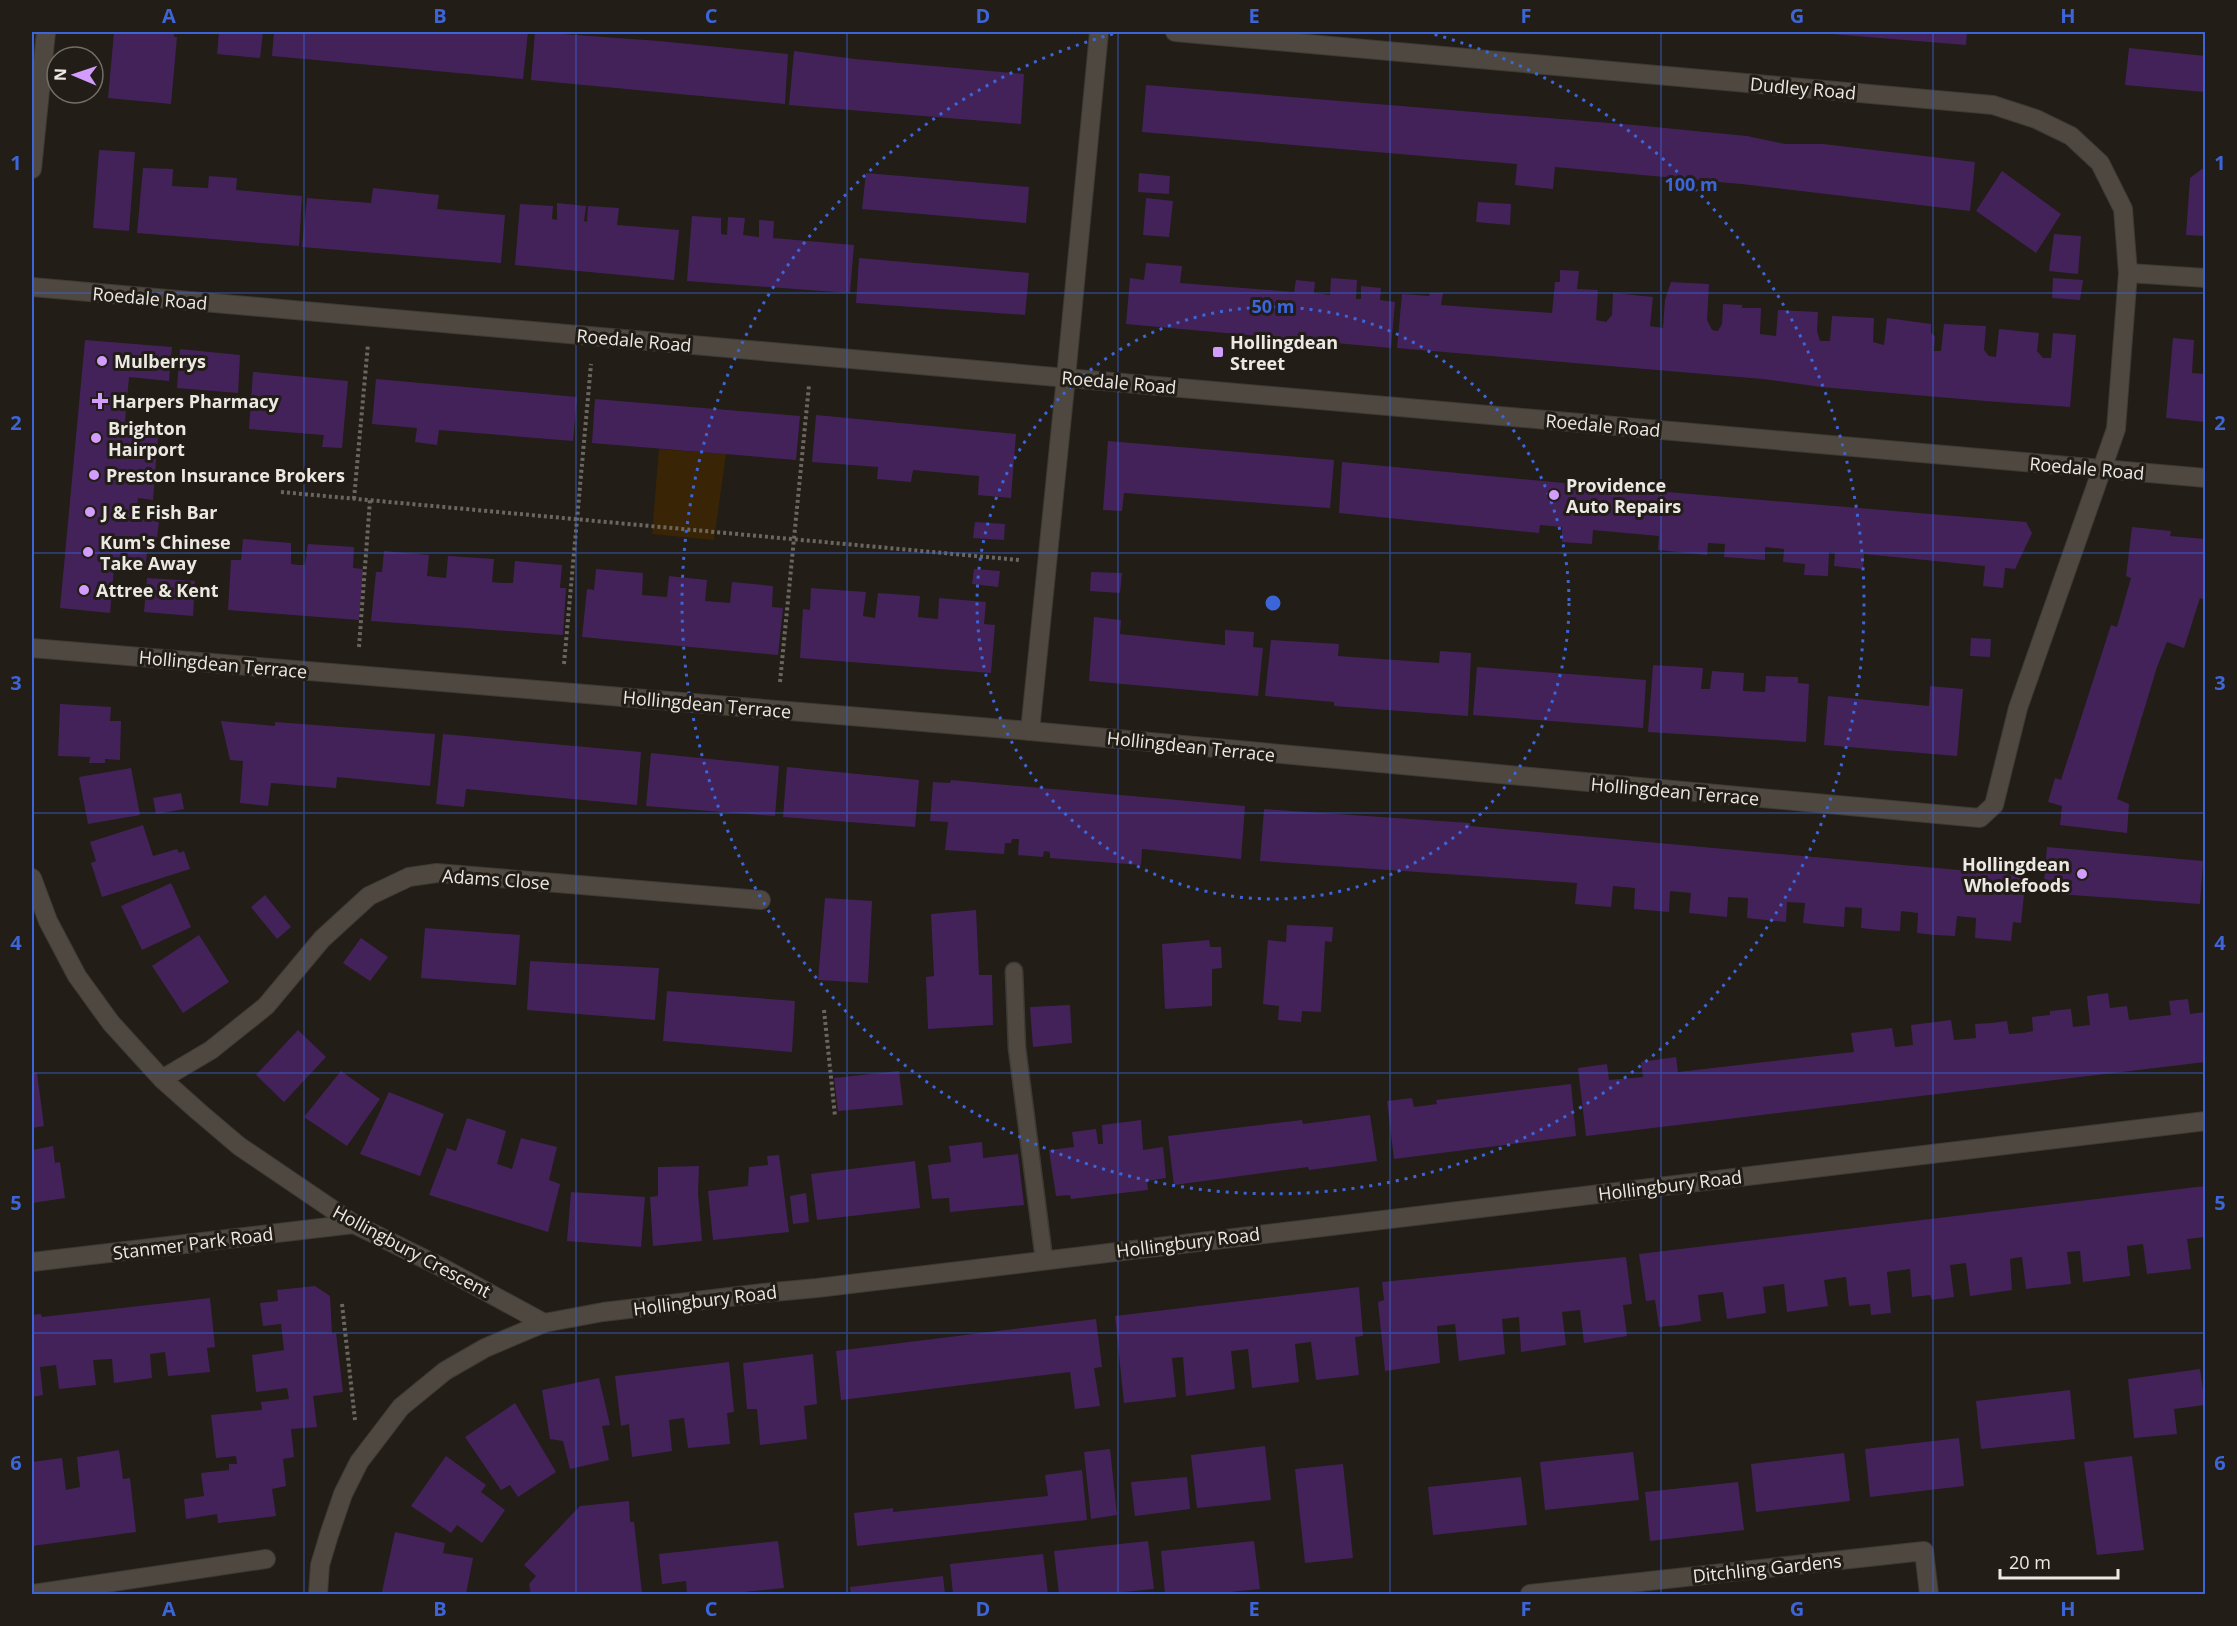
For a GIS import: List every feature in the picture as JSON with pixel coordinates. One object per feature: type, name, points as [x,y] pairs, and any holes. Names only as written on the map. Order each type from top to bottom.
[{"type":"street","points":[[32,169],[46,32]]},
{"type":"street","points":[[1030,731],[1099,32]]},
{"type":"street","name":"Dudley Road","points":[[1175,32],[1993,105],[2036,119],[2071,136],[2100,163],[2123,209],[2128,273],[2116,429],[2101,470]]},
{"type":"street","points":[[2128,273],[2205,278]]},
{"type":"street","name":"Roedale Road","points":[[32,287],[2205,478]]},
{"type":"street","name":"Hollingdean Terrace","points":[[32,648],[1030,731],[1980,818],[1994,805],[2018,708],[2101,470]]},
{"type":"street","name":"Adams Close","points":[[162,1079],[211,1050],[266,1006],[330,932],[369,896],[409,877],[436,873],[761,900]]},
{"type":"street","name":"Hollingbury Crescent","points":[[32,878],[40,922],[111,1023],[162,1079],[239,1146],[354,1224],[441,1267],[544,1323]]},
{"type":"street","name":"Hollingbury Road","points":[[318,1594],[320,1565],[343,1494],[359,1462],[401,1407],[446,1371],[485,1348],[544,1323],[603,1312],[2205,1121]]},
{"type":"street","name":"Stanmer Park Road","points":[[32,1262],[354,1224]]},
{"type":"street","name":"Ditchling Gardens","points":[[1530,1594],[1924,1551],[1929,1594]]},
{"type":"street","points":[[33,1594],[266,1559]]},
{"type":"lane","points":[[1014,971],[1017,1048],[1044,1259]]},
{"type":"path","points":[[354,499],[370,318]]},
{"type":"path","points":[[562,692],[594,336]]},
{"type":"path","points":[[777,710],[812,356]]},
{"type":"path","points":[[281,492],[1047,562]]},
{"type":"path","points":[[357,675],[370,501]]},
{"type":"path","points":[[824,1010],[835,1116]]},
{"type":"path","points":[[342,1304],[359,1462]]},
{"type":"shaded area","points":[[659,449],[726,454],[714,540],[652,534]]},
{"type":"building","points":[[114,32],[174,32],[174,37],[177,37],[171,104],[108,98]]},
{"type":"building","points":[[219,32],[263,32],[260,58],[217,54]]},
{"type":"building","points":[[274,32],[528,32],[523,79],[272,56]]},
{"type":"building","points":[[535,32],[788,54],[785,104],[531,80]]},
{"type":"building","points":[[1819,32],[1967,32],[1966,45]]},
{"type":"building","points":[[2129,48],[2205,56],[2205,92],[2125,85]]},
{"type":"building","points":[[794,51],[855,59],[1024,74],[1021,124],[789,105]]},
{"type":"building","points":[[1146,85],[1634,125],[1747,136],[1785,144],[1823,144],[1975,162],[1970,211],[1741,184],[1555,167],[1553,189],[1515,185],[1517,164],[1142,132]]},
{"type":"building","points":[[99,150],[135,152],[129,231],[93,228]]},
{"type":"building","points":[[143,168],[173,169],[172,186],[208,188],[209,176],[237,178],[236,190],[302,196],[299,246],[137,233]]},
{"type":"building","points":[[2205,169],[2205,236],[2186,235],[2190,178]]},
{"type":"building","points":[[2002,171],[2061,214],[2036,253],[1976,211]]},
{"type":"building","points":[[866,173],[1029,187],[1026,223],[862,209]]},
{"type":"building","points":[[1139,173],[1170,176],[1169,194],[1138,192]]},
{"type":"building","points":[[373,188],[439,195],[437,209],[505,215],[501,263],[302,247],[307,198],[371,203]]},
{"type":"building","points":[[1146,198],[1173,201],[1169,237],[1143,235]]},
{"type":"building","points":[[1478,202],[1511,204],[1510,225],[1476,222]]},
{"type":"building","points":[[557,203],[586,206],[584,221],[587,222],[588,206],[619,208],[617,225],[679,230],[674,280],[515,265],[520,204],[553,206],[552,219],[557,220]]},
{"type":"building","points":[[692,216],[721,218],[721,234],[727,235],[728,217],[745,218],[743,235],[759,237],[759,220],[774,221],[773,238],[854,245],[850,293],[687,281]]},
{"type":"building","points":[[2054,234],[2081,236],[2078,274],[2049,271]]},
{"type":"building","points":[[859,258],[1029,273],[1025,315],[856,303]]},
{"type":"building","points":[[1146,263],[1182,266],[1180,283],[1294,292],[1296,280],[1315,282],[1314,293],[1330,295],[1331,278],[1357,280],[1356,299],[1361,299],[1361,286],[1381,288],[1380,300],[1395,302],[1391,348],[1126,324],[1130,278],[1144,280]]},
{"type":"building","points":[[1560,270],[1579,271],[1577,289],[1598,290],[1596,320],[1606,322],[1612,315],[1613,293],[1653,297],[1650,326],[1663,328],[1665,300],[1671,282],[1709,284],[1707,320],[1712,330],[1718,331],[1722,324],[1723,304],[1742,305],[1742,308],[1761,308],[1760,334],[1776,336],[1778,310],[1818,312],[1817,331],[1820,341],[1830,341],[1832,316],[1874,318],[1873,342],[1884,345],[1887,318],[1931,324],[1931,333],[1935,336],[1934,351],[1941,351],[1944,324],[1986,326],[1984,350],[1989,356],[1996,357],[1999,329],[2039,333],[2037,351],[2043,358],[2051,358],[2053,333],[2076,335],[2070,407],[1821,387],[1763,379],[1397,348],[1402,294],[1429,296],[1430,293],[1443,293],[1441,305],[1552,313],[1555,282],[1560,282]]},
{"type":"building","points":[[2053,278],[2083,280],[2080,300],[2052,298]]},
{"type":"building","points":[[2173,338],[2194,340],[2192,373],[2205,374],[2205,422],[2166,418]]},
{"type":"building","points":[[85,340],[172,347],[169,381],[129,377],[125,422],[159,425],[153,500],[138,498],[136,519],[159,521],[156,547],[131,544],[131,551],[147,553],[145,570],[114,567],[110,613],[60,608]]},
{"type":"building","points":[[180,349],[240,355],[238,393],[177,388]]},
{"type":"building","points":[[253,372],[348,381],[342,448],[322,447],[324,435],[249,429]]},
{"type":"building","points":[[376,379],[577,397],[573,441],[439,430],[437,445],[415,442],[417,428],[372,424]]},
{"type":"building","points":[[595,399],[800,416],[796,460],[592,443]]},
{"type":"building","points":[[816,415],[1016,434],[1011,498],[978,495],[979,476],[913,470],[911,482],[877,479],[878,467],[812,462]]},
{"type":"building","points":[[1108,441],[1334,460],[1330,508],[1124,493],[1122,511],[1103,510]]},
{"type":"building","points":[[1342,462],[2026,522],[2032,533],[2015,569],[2005,568],[2003,588],[1983,586],[1985,566],[1864,554],[1863,569],[1834,566],[1835,553],[1829,552],[1828,576],[1804,575],[1805,564],[1783,562],[1784,549],[1765,547],[1765,560],[1724,557],[1725,544],[1708,543],[1707,555],[1658,550],[1659,536],[1593,530],[1592,544],[1562,542],[1562,527],[1540,525],[1539,533],[1339,513]]},
{"type":"building","points":[[975,522],[1005,524],[1004,540],[973,538]]},
{"type":"building","points":[[2132,527],[2171,531],[2170,536],[2205,539],[2205,600],[2200,598],[2184,648],[2167,642],[2157,667],[2117,799],[2129,804],[2127,833],[2060,825],[2062,806],[2048,802],[2055,778],[2061,780],[2111,625],[2117,627],[2131,578],[2126,576]]},
{"type":"building","points":[[243,539],[291,543],[291,564],[299,565],[305,565],[308,544],[354,547],[353,568],[363,569],[359,620],[228,610],[231,560],[241,560]]},
{"type":"building","points":[[384,551],[429,555],[427,576],[446,578],[448,556],[494,559],[492,582],[502,583],[513,583],[515,561],[562,565],[560,588],[566,588],[563,635],[371,621],[376,572],[382,572]]},
{"type":"building","points":[[596,569],[643,573],[642,595],[667,597],[669,576],[707,580],[705,601],[730,603],[732,582],[773,586],[772,607],[783,608],[778,655],[582,637],[587,589],[594,590]]},
{"type":"building","points":[[974,569],[1000,571],[998,587],[972,584]]},
{"type":"building","points":[[1091,572],[1122,573],[1120,593],[1090,591]]},
{"type":"building","points":[[147,578],[195,581],[193,616],[144,612]]},
{"type":"building","points":[[811,588],[866,592],[863,616],[875,618],[878,593],[920,596],[918,617],[938,619],[939,598],[986,602],[984,624],[995,625],[991,673],[800,658],[803,609],[810,610]]},
{"type":"building","points":[[1094,617],[1121,620],[1120,634],[1225,645],[1225,630],[1254,632],[1253,647],[1263,648],[1258,696],[1089,681]]},
{"type":"building","points":[[1971,638],[1991,639],[1990,657],[1970,656]]},
{"type":"building","points":[[1271,640],[1339,644],[1338,656],[1439,663],[1440,651],[1471,653],[1468,716],[1334,706],[1334,702],[1265,696]]},
{"type":"building","points":[[1653,665],[1703,668],[1701,689],[1710,689],[1712,671],[1744,673],[1743,691],[1765,692],[1766,676],[1798,677],[1798,683],[1809,684],[1806,742],[1648,732]]},
{"type":"building","points":[[1477,667],[1646,680],[1643,728],[1473,715]]},
{"type":"building","points":[[1930,686],[1963,689],[1957,756],[1824,745],[1828,696],[1929,706]]},
{"type":"building","points":[[60,704],[111,707],[110,721],[121,721],[120,760],[105,759],[105,763],[89,763],[90,757],[58,756]]},
{"type":"building","points":[[221,721],[275,726],[275,722],[435,734],[430,786],[337,777],[336,788],[271,783],[268,806],[240,803],[243,761],[230,760]]},
{"type":"building","points":[[443,734],[641,752],[637,805],[466,789],[464,807],[436,804]]},
{"type":"building","points":[[651,753],[779,766],[775,816],[646,806]]},
{"type":"building","points":[[787,767],[919,780],[915,827],[783,817]]},
{"type":"building","points":[[131,768],[140,815],[88,824],[79,777]]},
{"type":"building","points":[[951,780],[1245,806],[1241,859],[1142,849],[1141,865],[1050,858],[1050,852],[1044,851],[1043,857],[1018,855],[1019,839],[1012,839],[1011,843],[1005,843],[1004,854],[945,850],[948,822],[930,821],[933,782],[950,783]]},
{"type":"building","points":[[181,793],[184,809],[156,814],[153,798]]},
{"type":"building","points":[[1264,809],[1470,823],[1470,826],[2026,876],[2021,923],[2013,922],[2011,941],[1975,938],[1976,918],[1957,916],[1955,936],[1935,935],[1917,933],[1918,913],[1901,911],[1900,931],[1879,930],[1861,928],[1862,908],[1845,907],[1844,927],[1803,923],[1805,903],[1787,902],[1786,922],[1747,918],[1748,898],[1728,897],[1727,917],[1689,913],[1691,893],[1670,891],[1669,912],[1634,909],[1635,888],[1613,886],[1611,907],[1575,904],[1577,883],[1260,861]]},
{"type":"building","points":[[143,825],[153,856],[177,849],[179,853],[184,851],[190,869],[102,897],[91,863],[96,861],[90,842]]},
{"type":"building","points":[[2047,847],[2203,861],[2200,904],[2043,893]]},
{"type":"building","points":[[171,883],[191,927],[142,950],[121,906]]},
{"type":"building","points":[[265,895],[291,927],[277,939],[251,907]]},
{"type":"building","points":[[825,898],[872,901],[868,983],[818,980]]},
{"type":"building","points":[[976,910],[979,975],[992,975],[993,1025],[928,1029],[926,977],[934,976],[931,914]]},
{"type":"building","points":[[1287,925],[1333,927],[1332,942],[1325,941],[1321,1012],[1302,1011],[1301,1022],[1278,1020],[1279,1006],[1263,1004],[1268,940],[1286,942]]},
{"type":"building","points":[[425,928],[520,935],[516,985],[421,978]]},
{"type":"building","points":[[199,935],[229,982],[183,1013],[152,966]]},
{"type":"building","points":[[361,938],[388,957],[370,981],[343,963]]},
{"type":"building","points":[[1209,940],[1210,947],[1221,947],[1222,968],[1212,969],[1212,1006],[1165,1009],[1162,944]]},
{"type":"building","points":[[530,961],[659,968],[655,1020],[527,1010]]},
{"type":"building","points":[[667,991],[795,1001],[792,1052],[663,1041]]},
{"type":"building","points":[[2108,993],[2110,1008],[2127,1006],[2129,1020],[2171,1015],[2169,1001],[2188,999],[2190,1014],[2205,1012],[2205,1062],[1586,1136],[1578,1068],[1607,1064],[1609,1080],[1643,1077],[1641,1062],[1676,1057],[1678,1072],[1854,1052],[1851,1033],[1892,1028],[1895,1047],[1913,1045],[1911,1025],[1951,1020],[1954,1040],[1976,1038],[1975,1024],[2007,1021],[2009,1034],[2023,1033],[2033,1031],[2032,1017],[2050,1015],[2050,1011],[2071,1009],[2073,1027],[2090,1025],[2087,996]]},
{"type":"building","points":[[1070,1005],[1072,1043],[1033,1047],[1030,1007]]},
{"type":"building","points":[[298,1030],[326,1057],[284,1102],[256,1075]]},
{"type":"building","points":[[341,1071],[380,1099],[347,1146],[304,1117]]},
{"type":"building","points":[[899,1071],[903,1105],[838,1111],[834,1078]]},
{"type":"building","points":[[32,1073],[37,1073],[44,1126],[32,1128]]},
{"type":"building","points":[[1571,1084],[1576,1136],[1394,1159],[1387,1101],[1412,1098],[1414,1107],[1437,1104],[1436,1100]]},
{"type":"building","points":[[389,1092],[444,1114],[420,1176],[360,1154]]},
{"type":"building","points":[[1370,1115],[1377,1161],[1309,1170],[1308,1167],[1174,1185],[1168,1136],[1302,1120],[1303,1124]]},
{"type":"building","points":[[467,1118],[506,1131],[497,1164],[512,1169],[521,1138],[557,1147],[549,1180],[560,1184],[548,1232],[429,1195],[447,1148],[456,1151]]},
{"type":"building","points":[[1141,1120],[1143,1150],[1163,1147],[1166,1178],[1147,1181],[1148,1190],[1071,1199],[1070,1195],[1056,1196],[1049,1150],[1074,1147],[1072,1132],[1096,1129],[1098,1144],[1103,1144],[1102,1125]]},
{"type":"building","points":[[982,1142],[983,1158],[1018,1154],[1024,1205],[950,1212],[949,1198],[932,1199],[928,1165],[951,1162],[949,1146]]},
{"type":"building","points":[[53,1146],[55,1163],[60,1162],[65,1198],[32,1203],[32,1150]]},
{"type":"building","points":[[779,1155],[789,1232],[713,1240],[708,1191],[748,1186],[749,1167],[768,1165],[767,1156]]},
{"type":"building","points":[[915,1161],[920,1208],[817,1220],[811,1174]]},
{"type":"building","points":[[699,1166],[698,1193],[702,1241],[653,1246],[650,1197],[658,1196],[658,1167]]},
{"type":"building","points":[[2205,1186],[2205,1237],[2187,1239],[2191,1269],[2147,1274],[2143,1244],[2127,1246],[2130,1276],[2083,1282],[2080,1251],[2067,1252],[2071,1284],[2026,1289],[2022,1257],[2014,1258],[2010,1259],[2012,1290],[1970,1296],[1966,1263],[1950,1265],[1954,1297],[1932,1300],[1930,1295],[1912,1297],[1910,1269],[1887,1272],[1891,1313],[1871,1315],[1870,1304],[1849,1306],[1846,1277],[1824,1280],[1828,1306],[1787,1312],[1784,1284],[1763,1287],[1766,1313],[1727,1319],[1723,1292],[1698,1295],[1701,1321],[1678,1325],[1659,1327],[1655,1300],[1646,1301],[1639,1254]]},
{"type":"building","points":[[571,1192],[645,1197],[641,1247],[567,1241]]},
{"type":"building","points":[[806,1193],[809,1222],[793,1224],[790,1196]]},
{"type":"building","points":[[1626,1257],[1632,1304],[1623,1305],[1627,1336],[1584,1343],[1580,1310],[1562,1312],[1566,1345],[1521,1352],[1519,1317],[1502,1319],[1505,1354],[1459,1361],[1455,1324],[1437,1326],[1440,1363],[1385,1371],[1378,1302],[1384,1300],[1382,1282]]},
{"type":"building","points":[[315,1286],[330,1296],[332,1334],[336,1333],[343,1392],[313,1396],[317,1427],[291,1429],[294,1457],[283,1459],[286,1486],[272,1489],[276,1516],[218,1523],[217,1514],[186,1519],[184,1499],[204,1496],[201,1473],[229,1470],[229,1464],[237,1464],[236,1456],[216,1458],[211,1415],[262,1410],[261,1402],[289,1399],[287,1388],[256,1392],[252,1355],[284,1350],[281,1324],[263,1326],[260,1303],[278,1301],[277,1290]]},
{"type":"building","points":[[1359,1287],[1363,1336],[1355,1337],[1359,1375],[1316,1380],[1311,1342],[1295,1344],[1299,1382],[1252,1388],[1248,1349],[1231,1351],[1235,1389],[1186,1396],[1183,1357],[1172,1358],[1176,1397],[1124,1403],[1115,1316]]},
{"type":"building","points":[[210,1298],[215,1347],[207,1348],[210,1372],[168,1376],[165,1352],[150,1354],[152,1378],[114,1383],[112,1359],[93,1360],[96,1385],[59,1389],[56,1365],[40,1367],[43,1395],[32,1397],[32,1315],[41,1314],[42,1317]]},
{"type":"building","points":[[1096,1319],[1102,1367],[1094,1368],[1100,1406],[1075,1409],[1070,1372],[841,1400],[836,1351]]},
{"type":"building","points":[[813,1354],[817,1404],[804,1406],[807,1439],[760,1445],[757,1409],[747,1409],[743,1363]]},
{"type":"building","points":[[729,1362],[734,1412],[727,1413],[730,1444],[688,1448],[684,1418],[676,1419],[669,1420],[672,1451],[632,1457],[629,1424],[621,1426],[615,1376]]},
{"type":"building","points":[[2200,1369],[2205,1405],[2174,1409],[2177,1434],[2134,1438],[2128,1379]]},
{"type":"building","points":[[599,1378],[610,1425],[602,1426],[609,1460],[570,1469],[563,1441],[550,1439],[542,1390]]},
{"type":"building","points":[[2070,1390],[2075,1439],[1981,1449],[1976,1401]]},
{"type":"building","points":[[515,1403],[556,1472],[518,1497],[510,1485],[501,1490],[465,1437]]},
{"type":"building","points":[[1959,1438],[1964,1486],[1870,1497],[1865,1449]]},
{"type":"building","points":[[1265,1446],[1271,1500],[1197,1508],[1191,1455]]},
{"type":"building","points":[[1110,1449],[1117,1515],[1091,1519],[1084,1452]]},
{"type":"building","points":[[119,1450],[123,1479],[130,1478],[136,1532],[32,1546],[32,1462],[62,1458],[66,1490],[80,1487],[77,1457]]},
{"type":"building","points":[[1633,1452],[1639,1500],[1545,1510],[1540,1462]]},
{"type":"building","points":[[1844,1453],[1850,1501],[1756,1512],[1751,1464]]},
{"type":"building","points":[[446,1456],[486,1485],[481,1492],[505,1510],[482,1543],[457,1525],[451,1533],[411,1506]]},
{"type":"building","points":[[2132,1456],[2144,1550],[2097,1555],[2084,1462]]},
{"type":"building","points":[[1343,1464],[1353,1558],[1305,1563],[1295,1469]]},
{"type":"building","points":[[1082,1470],[1087,1520],[857,1546],[854,1513],[893,1508],[893,1512],[1048,1496],[1045,1475]]},
{"type":"building","points":[[1187,1477],[1190,1509],[1135,1516],[1131,1482]]},
{"type":"building","points":[[1521,1477],[1527,1525],[1433,1535],[1428,1487]]},
{"type":"building","points":[[1738,1482],[1744,1530],[1650,1541],[1645,1492]]},
{"type":"building","points":[[629,1501],[630,1522],[634,1522],[642,1593],[531,1594],[529,1584],[536,1576],[524,1565],[580,1506]]},
{"type":"building","points":[[395,1532],[445,1543],[443,1553],[473,1558],[466,1594],[382,1592]]},
{"type":"building","points":[[778,1541],[784,1588],[724,1594],[687,1594],[686,1581],[662,1584],[659,1554]]},
{"type":"building","points":[[1148,1541],[1154,1589],[1104,1594],[1059,1594],[1054,1551]]},
{"type":"building","points":[[1254,1541],[1260,1589],[1210,1594],[1165,1594],[1161,1551]]},
{"type":"building","points":[[1043,1554],[1048,1594],[953,1594],[950,1564]]},
{"type":"building","points":[[943,1576],[945,1594],[851,1594],[850,1587]]},
{"type":"place","name":"Hollingdean Street","points":[[1218,352]]},
{"type":"place","name":"Mulberrys","points":[[102,361]]},
{"type":"place","name":"Harpers Pharmacy","points":[[100,401]]},
{"type":"place","name":"Brighton Hairport","points":[[96,438]]},
{"type":"place","name":"Preston Insurance Brokers","points":[[94,475]]},
{"type":"place","name":"Providence Auto Repairs","points":[[1554,495]]},
{"type":"place","name":"J & E Fish Bar","points":[[90,512]]},
{"type":"place","name":"Kum's Chinese Take Away","points":[[88,552]]},
{"type":"place","name":"Attree & Kent","points":[[84,590]]},
{"type":"place","name":"Hollingdean Wholefoods","points":[[2082,874]]}]
